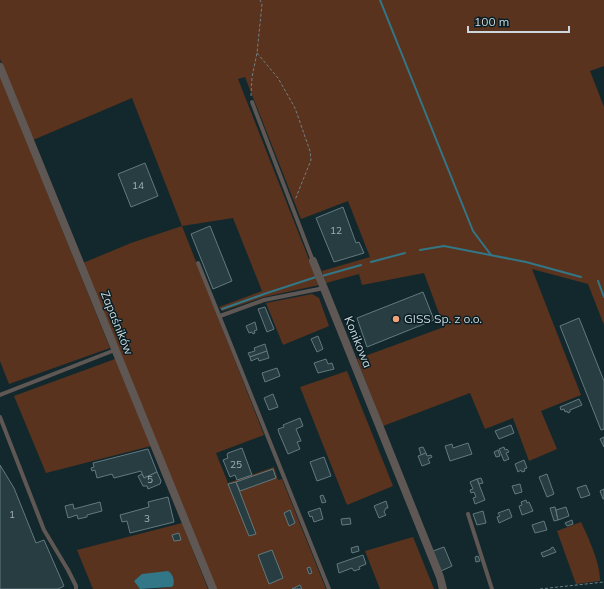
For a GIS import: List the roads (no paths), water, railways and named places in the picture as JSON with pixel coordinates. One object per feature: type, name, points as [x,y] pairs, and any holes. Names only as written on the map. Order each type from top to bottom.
[{"type":"street","name":"Zapaśników","points":[[0,67],[213,589]]},
{"type":"street","name":"Konikowa","points":[[313,261],[440,577],[443,589]]},
{"type":"lane","name":"Konikowa","points":[[252,102],[313,261]]},
{"type":"lane","points":[[198,263],[329,589]]},
{"type":"lane","points":[[220,316],[264,300],[324,288]]},
{"type":"lane","points":[[0,395],[115,350]]},
{"type":"lane","points":[[0,417],[44,530],[68,570],[76,589]]},
{"type":"lane","points":[[468,514],[492,589]]},
{"type":"water","points":[[168,571],[174,580],[174,584],[171,587],[140,589],[134,581],[142,574]]},
{"type":"waterway","points":[[380,0],[473,231],[491,255]]},
{"type":"waterway","points":[[420,250],[444,246],[526,262],[581,277]]},
{"type":"waterway","points":[[371,262],[405,253]]},
{"type":"waterway","points":[[322,276],[361,265]]},
{"type":"waterway","points":[[222,309],[316,277]]},
{"type":"waterway","points":[[598,281],[604,297]]},
{"type":"place","name":"GISS Sp. z o.o.","points":[[396,319]]}]
